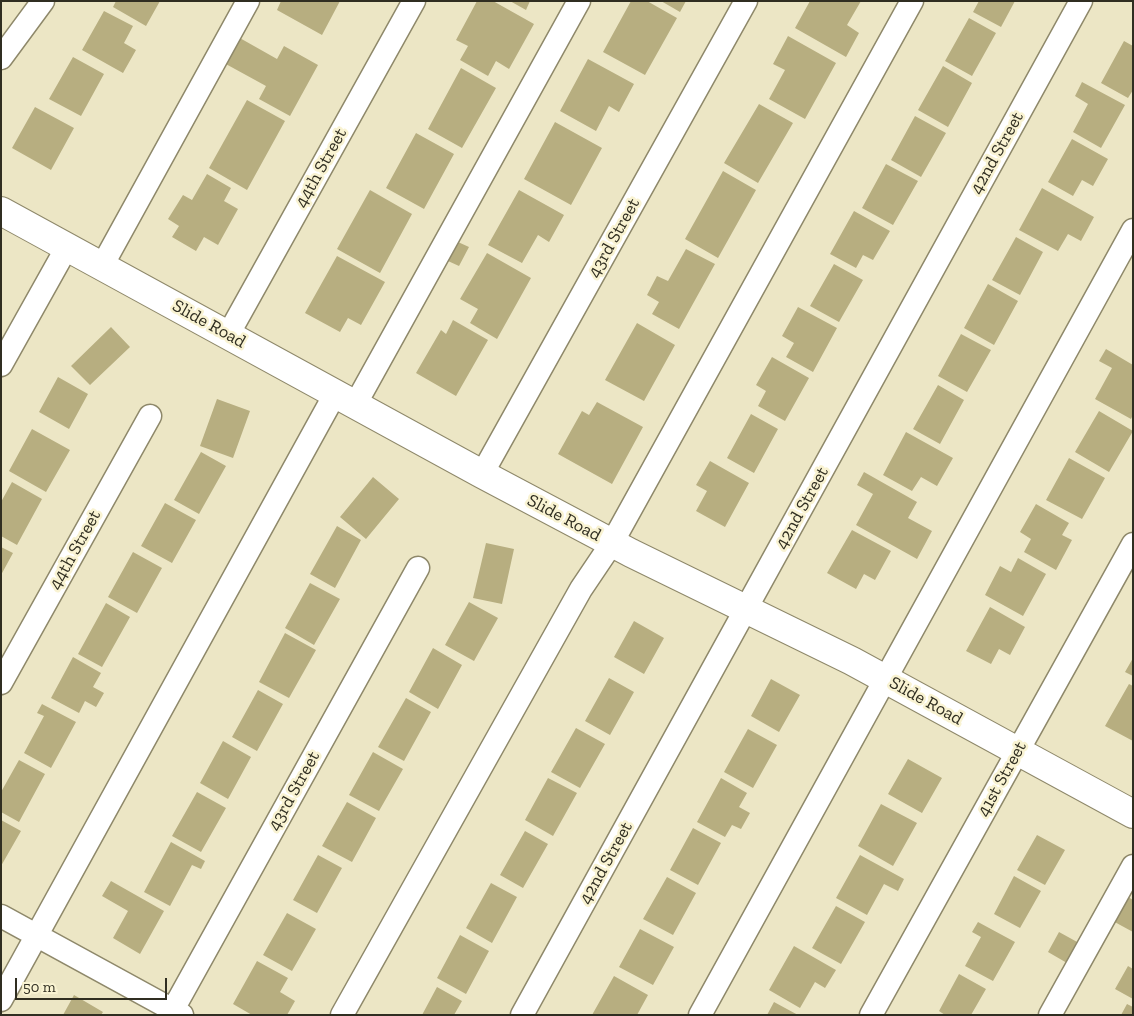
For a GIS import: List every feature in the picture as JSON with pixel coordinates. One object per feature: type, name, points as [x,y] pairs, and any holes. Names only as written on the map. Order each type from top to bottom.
[{"type":"main road","name":"Slide Road","points":[[1,211],[482,474],[612,542],[885,678],[1133,814]]},
{"type":"street","points":[[1,58],[43,1]]},
{"type":"street","points":[[102,266],[248,1]]},
{"type":"street","name":"44th Street","points":[[228,335],[414,1]]},
{"type":"street","points":[[1,1000],[345,399],[579,1]]},
{"type":"street","name":"43rd Street","points":[[482,474],[746,1]]},
{"type":"street","points":[[342,1015],[581,589],[612,542],[912,1]]},
{"type":"street","name":"42nd Street","points":[[522,1015],[1081,1]]},
{"type":"street","points":[[700,1015],[1133,230]]},
{"type":"street","points":[[1,365],[67,247]]},
{"type":"street","name":"44th Street","points":[[1,683],[150,416]]},
{"type":"street","name":"41st Street","points":[[871,1015],[1133,544]]},
{"type":"street","name":"43rd Street","points":[[175,1013],[418,568]]},
{"type":"street","points":[[1050,1015],[1133,866]]},
{"type":"street","points":[[1,916],[175,1013]]},
{"type":"building","points":[[116,1],[160,1],[146,26],[113,7]]},
{"type":"building","points":[[281,1],[340,1],[322,35],[277,10]]},
{"type":"building","points":[[477,1],[493,1],[534,24],[509,69],[496,61],[488,76],[460,60],[468,46],[456,40]]},
{"type":"building","points":[[510,1],[530,1],[526,10]]},
{"type":"building","points":[[631,1],[647,1],[677,18],[645,75],[603,52]]},
{"type":"building","points":[[661,1],[686,1],[680,12]]},
{"type":"building","points":[[810,1],[861,1],[847,25],[859,33],[846,57],[795,28]]},
{"type":"building","points":[[979,1],[1015,1],[1001,27],[973,12]]},
{"type":"building","points":[[104,11],[133,26],[124,43],[136,50],[123,73],[82,50]]},
{"type":"building","points":[[969,18],[996,33],[972,76],[945,61]]},
{"type":"building","points":[[788,36],[836,63],[805,119],[769,99],[785,70],[773,64]]},
{"type":"building","points":[[238,37],[277,59],[284,46],[318,65],[290,116],[259,99],[266,86],[224,63]]},
{"type":"building","points":[[1124,41],[1133,46],[1133,90],[1128,98],[1101,83]]},
{"type":"building","points":[[73,57],[104,74],[81,116],[49,99]]},
{"type":"building","points":[[588,59],[634,84],[619,112],[609,106],[596,131],[560,111]]},
{"type":"building","points":[[943,66],[972,83],[948,127],[918,110]]},
{"type":"building","points":[[461,68],[496,88],[462,148],[428,129]]},
{"type":"building","points":[[1082,82],[1125,105],[1101,148],[1073,132],[1088,104],[1075,96]]},
{"type":"building","points":[[247,100],[285,121],[247,190],[209,168]]},
{"type":"building","points":[[759,104],[793,123],[758,183],[724,163]]},
{"type":"building","points":[[35,107],[74,128],[51,170],[12,148]]},
{"type":"building","points":[[915,116],[946,133],[921,177],[891,160]]},
{"type":"building","points":[[555,122],[602,148],[571,205],[524,179]]},
{"type":"building","points":[[416,133],[454,154],[424,209],[386,188]]},
{"type":"building","points":[[1072,139],[1108,159],[1093,186],[1082,180],[1073,196],[1048,182]]},
{"type":"building","points":[[886,164],[918,181],[893,225],[862,208]]},
{"type":"building","points":[[723,171],[756,190],[718,258],[685,239]]},
{"type":"building","points":[[207,174],[231,188],[224,201],[238,209],[218,245],[204,237],[196,251],[172,237],[179,226],[168,219],[183,195],[192,200]]},
{"type":"building","points":[[1042,188],[1094,217],[1081,241],[1068,234],[1058,251],[1019,230]]},
{"type":"building","points":[[370,190],[412,214],[380,273],[337,249]]},
{"type":"building","points":[[519,190],[564,215],[549,242],[538,235],[522,263],[488,245]]},
{"type":"building","points":[[854,211],[890,231],[873,260],[863,255],[856,268],[830,254]]},
{"type":"building","points":[[1016,237],[1043,252],[1020,295],[992,280]]},
{"type":"building","points":[[458,242],[469,247],[459,266],[448,261]]},
{"type":"building","points":[[686,249],[715,264],[679,329],[652,314],[659,302],[647,295],[657,276],[668,281]]},
{"type":"building","points":[[487,253],[531,278],[497,339],[470,323],[478,309],[460,299]]},
{"type":"building","points":[[337,256],[385,282],[361,325],[348,318],[340,332],[305,313]]},
{"type":"building","points":[[834,264],[863,280],[839,322],[810,306]]},
{"type":"building","points":[[988,284],[1018,301],[994,345],[964,328]]},
{"type":"building","points":[[798,307],[837,328],[813,372],[786,357],[794,343],[782,336]]},
{"type":"building","points":[[453,320],[488,340],[456,396],[416,373],[441,330],[446,334]]},
{"type":"building","points":[[637,323],[675,345],[644,401],[605,380]]},
{"type":"building","points":[[111,327],[130,347],[90,385],[71,366]]},
{"type":"building","points":[[961,334],[991,350],[967,392],[938,376]]},
{"type":"building","points":[[1106,349],[1133,365],[1133,415],[1131,419],[1095,399],[1112,368],[1099,361]]},
{"type":"building","points":[[772,357],[809,378],[785,421],[758,406],[766,391],[756,385]]},
{"type":"building","points":[[58,377],[88,394],[69,429],[39,412]]},
{"type":"building","points":[[938,385],[964,400],[940,444],[913,429]]},
{"type":"building","points":[[217,399],[250,411],[233,458],[200,446]]},
{"type":"building","points":[[597,402],[643,427],[612,484],[558,454],[582,411],[589,415]]},
{"type":"building","points":[[1099,411],[1133,431],[1109,472],[1075,452]]},
{"type":"building","points":[[751,414],[778,429],[754,473],[727,458]]},
{"type":"building","points":[[32,429],[70,450],[46,492],[9,471]]},
{"type":"building","points":[[906,432],[953,458],[937,486],[921,477],[912,491],[883,475]]},
{"type":"building","points":[[201,452],[226,466],[199,514],[174,500]]},
{"type":"building","points":[[1069,458],[1105,478],[1082,519],[1046,500]]},
{"type":"building","points":[[710,461],[749,483],[725,527],[696,511],[707,491],[696,485]]},
{"type":"building","points":[[864,472],[917,502],[908,518],[932,531],[917,559],[856,525],[873,494],[857,485]]},
{"type":"building","points":[[373,477],[399,499],[366,539],[340,517]]},
{"type":"building","points":[[12,482],[42,499],[17,545],[1,536],[1,502]]},
{"type":"building","points":[[165,503],[196,520],[172,563],[141,546]]},
{"type":"building","points":[[1036,504],[1069,523],[1062,535],[1072,540],[1056,570],[1024,552],[1031,539],[1020,532]]},
{"type":"building","points":[[337,526],[361,540],[335,588],[310,574]]},
{"type":"building","points":[[852,530],[891,551],[875,580],[864,574],[856,589],[827,573]]},
{"type":"building","points":[[486,543],[514,549],[502,604],[473,598]]},
{"type":"building","points":[[1,547],[13,553],[1,575]]},
{"type":"building","points":[[133,552],[162,568],[137,613],[108,597]]},
{"type":"building","points":[[1018,558],[1046,574],[1023,616],[985,595],[1000,566],[1011,572]]},
{"type":"building","points":[[310,583],[340,599],[314,645],[285,628]]},
{"type":"building","points":[[469,602],[498,618],[474,661],[445,645]]},
{"type":"building","points":[[106,603],[130,617],[102,667],[78,654]]},
{"type":"building","points":[[990,607],[1025,627],[1010,655],[999,649],[991,664],[966,651]]},
{"type":"building","points":[[634,621],[664,638],[644,674],[614,657]]},
{"type":"building","points":[[285,633],[316,650],[289,698],[259,682]]},
{"type":"building","points":[[433,648],[462,665],[438,709],[409,692]]},
{"type":"building","points":[[73,657],[101,673],[93,687],[104,693],[96,707],[85,701],[79,713],[51,698]]},
{"type":"building","points":[[1133,658],[1133,676],[1125,672]]},
{"type":"building","points":[[609,678],[634,692],[610,735],[585,721]]},
{"type":"building","points":[[771,679],[800,695],[779,732],[751,716]]},
{"type":"building","points":[[1129,684],[1133,686],[1133,741],[1105,726]]},
{"type":"building","points":[[258,690],[283,704],[257,751],[232,737]]},
{"type":"building","points":[[406,698],[431,712],[404,761],[378,747]]},
{"type":"building","points":[[42,704],[76,722],[51,768],[24,753],[44,716],[37,713]]},
{"type":"building","points":[[576,728],[605,744],[580,788],[551,772]]},
{"type":"building","points":[[748,729],[777,745],[753,788],[724,772]]},
{"type":"building","points":[[223,741],[251,757],[228,799],[200,783]]},
{"type":"building","points":[[373,752],[403,769],[379,811],[349,795]]},
{"type":"building","points":[[908,759],[942,778],[922,813],[888,794]]},
{"type":"building","points":[[19,760],[45,774],[19,822],[1,812],[1,792]]},
{"type":"building","points":[[548,778],[577,793],[553,836],[525,820]]},
{"type":"building","points":[[721,778],[747,793],[739,807],[750,813],[741,829],[732,825],[725,837],[697,822]]},
{"type":"building","points":[[197,792],[226,808],[201,852],[172,836]]},
{"type":"building","points":[[347,802],[376,818],[352,862],[322,846]]},
{"type":"building","points":[[881,804],[917,823],[893,866],[858,846]]},
{"type":"building","points":[[1,820],[21,831],[1,866]]},
{"type":"building","points":[[693,828],[721,843],[698,885],[670,870]]},
{"type":"building","points":[[525,831],[548,844],[523,888],[500,875]]},
{"type":"building","points":[[1037,835],[1065,850],[1045,885],[1017,870]]},
{"type":"building","points":[[171,842],[205,861],[201,869],[192,865],[170,906],[144,892]]},
{"type":"building","points":[[318,855],[342,868],[317,913],[293,900]]},
{"type":"building","points":[[860,855],[904,879],[898,891],[884,884],[867,915],[836,898]]},
{"type":"building","points":[[1014,876],[1041,891],[1020,928],[994,914]]},
{"type":"building","points":[[667,877],[696,893],[673,935],[643,919]]},
{"type":"building","points":[[111,881],[164,911],[140,954],[113,938],[128,911],[102,896]]},
{"type":"building","points":[[491,883],[517,897],[492,943],[466,928]]},
{"type":"building","points":[[1125,895],[1133,900],[1133,932],[1111,920]]},
{"type":"building","points":[[836,906],[865,922],[841,964],[812,948]]},
{"type":"building","points":[[287,913],[316,929],[292,971],[263,955]]},
{"type":"building","points":[[978,922],[1015,942],[993,981],[965,966],[981,937],[972,932]]},
{"type":"building","points":[[640,929],[674,947],[653,985],[619,967]]},
{"type":"building","points":[[1059,932],[1079,943],[1067,963],[1048,952]]},
{"type":"building","points":[[460,935],[489,951],[466,994],[437,978]]},
{"type":"building","points":[[794,946],[836,970],[825,988],[815,982],[800,1008],[769,990]]},
{"type":"building","points":[[257,961],[288,978],[280,992],[295,1001],[287,1015],[252,1015],[233,1004]]},
{"type":"building","points":[[1128,966],[1133,969],[1133,999],[1115,989]]},
{"type":"building","points":[[959,974],[986,989],[971,1015],[945,1015],[939,1011]]},
{"type":"building","points":[[614,976],[648,995],[637,1015],[592,1015]]},
{"type":"building","points":[[437,987],[462,1001],[454,1015],[422,1015]]},
{"type":"building","points":[[74,995],[103,1012],[101,1015],[63,1015]]},
{"type":"building","points":[[774,1002],[798,1015],[767,1015]]},
{"type":"building","points":[[1127,1004],[1133,1007],[1133,1015],[1121,1015]]}]
